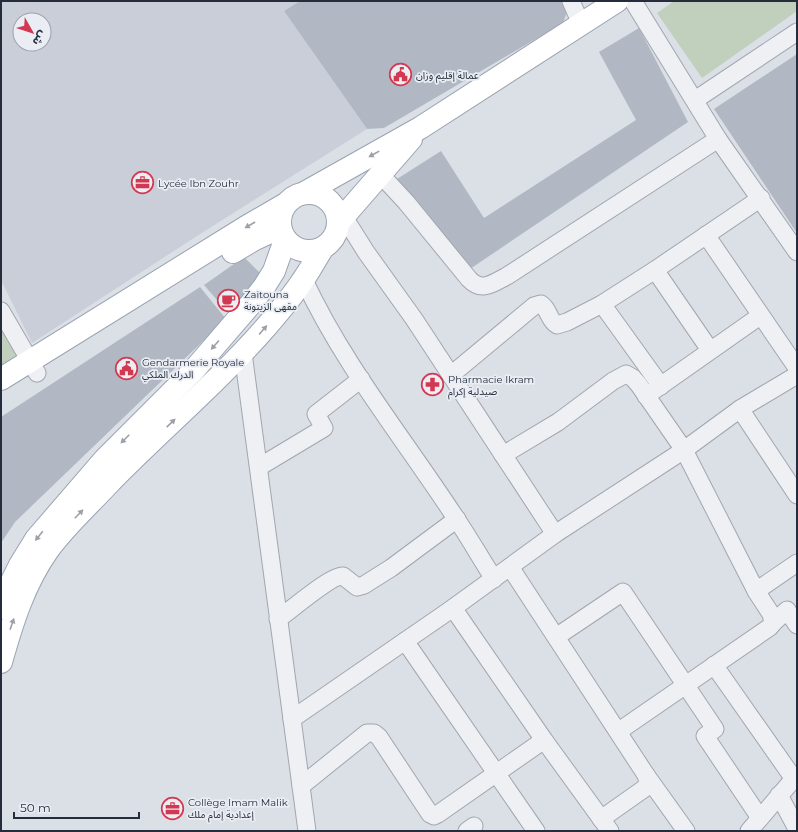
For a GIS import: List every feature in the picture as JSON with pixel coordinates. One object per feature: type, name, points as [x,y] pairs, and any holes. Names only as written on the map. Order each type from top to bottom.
[{"type":"main road","points":[[1,396],[34,368],[246,227],[284,205],[297,195],[306,192],[420,128],[617,1]]},
{"type":"main road","points":[[1,662],[12,624],[22,598],[48,550],[68,526],[120,472],[243,353],[284,306],[304,280],[322,249],[330,242],[336,233],[341,220],[420,128]]},
{"type":"main road","points":[[306,192],[316,193],[325,197],[332,204],[341,220]]},
{"type":"main road","points":[[2,604],[20,565],[36,539],[106,459],[193,370],[264,287],[274,271],[282,234],[280,216],[284,205]]},
{"type":"main road","points":[[282,234],[293,247],[302,251],[312,252],[322,249]]},
{"type":"main road","points":[[1,379],[34,368],[254,239],[282,234]]},
{"type":"street","points":[[571,1],[581,24]]},
{"type":"street","points":[[633,1],[718,139],[761,198],[797,252]]},
{"type":"street","points":[[695,100],[797,32]]},
{"type":"street","points":[[381,175],[406,202],[469,279],[476,285],[482,286],[493,283],[507,276],[718,139]]},
{"type":"street","points":[[451,375],[534,306],[541,304],[545,306],[554,323],[557,325],[567,322],[602,304],[761,198]]},
{"type":"street","points":[[341,220],[414,319],[554,534]]},
{"type":"street","points":[[706,235],[797,368]]},
{"type":"street","points":[[655,270],[710,350]]},
{"type":"street","points":[[304,280],[315,304],[361,379],[457,519],[494,579]]},
{"type":"street","points":[[602,304],[661,386]]},
{"type":"street","points":[[1,311],[34,368]]},
{"type":"street","points":[[646,396],[760,316]]},
{"type":"street","points":[[243,353],[307,831]]},
{"type":"street","points":[[503,455],[558,422],[613,381],[626,374],[633,378],[684,450],[756,591],[771,614],[773,622]]},
{"type":"street","points":[[292,719],[453,608],[554,534],[684,450],[740,409],[797,375]]},
{"type":"street","points":[[259,467],[324,428],[316,414],[361,379]]},
{"type":"street","points":[[740,409],[797,495]]},
{"type":"street","points":[[278,619],[336,577],[343,576],[357,587],[364,585],[391,568],[457,519]]},
{"type":"street","points":[[756,591],[797,563]]},
{"type":"street","points":[[510,567],[619,731],[646,775],[686,831]]},
{"type":"street","points":[[556,637],[623,592],[715,729],[705,736],[760,818]]},
{"type":"street","points":[[453,608],[544,740],[606,825],[645,788],[648,782],[646,775]]},
{"type":"street","points":[[619,731],[770,627],[773,622],[787,610],[797,624]]},
{"type":"street","points":[[404,641],[536,831]]},
{"type":"street","points":[[714,665],[795,777],[749,831]]},
{"type":"street","points":[[301,786],[367,734],[374,733],[379,737],[430,814],[434,816],[544,740]]},
{"type":"street","points":[[779,795],[797,829]]},
{"type":"shaded area","name":"Lycée Ibn Zouhr","points":[[1,1],[300,1],[284,11],[367,129],[197,236],[32,343],[1,280]]},
{"type":"green space","points":[[674,1],[797,1],[797,11],[702,78],[657,13]]},
{"type":"green space","points":[[1,311],[28,367],[1,383]]},
{"type":"building","name":"عمالة إقليم وزان","points":[[300,1],[563,1],[567,12],[563,23],[384,128],[367,129],[284,11]]},
{"type":"building","points":[[639,28],[688,122],[467,271],[397,179],[441,151],[484,218],[636,120],[599,52]]},
{"type":"building","points":[[797,54],[797,233],[714,109]]},
{"type":"building","name":"Zaitouna مقهى الزيتونة","points":[[244,257],[261,274],[230,315],[204,285]]},
{"type":"building","name":"Gendarmerie Royale الدرك الملكي","points":[[200,287],[226,319],[15,522],[1,543],[1,417]]},
{"type":"place","name":"عمالة إقليم وزان","points":[[401,75]]},
{"type":"place","name":"Lycée Ibn Zouhr","points":[[142,183]]},
{"type":"place","name":"Zaitouna مقهى الزيتونة","points":[[229,300]]},
{"type":"place","name":"Gendarmerie Royale الدرك الملكي","points":[[126,368]]},
{"type":"place","name":"Pharmacie Ikram صيدلية إكرام","points":[[433,385]]},
{"type":"place","name":"Collège Imam Malik إعدادية إمام ملك","points":[[173,808]]}]
